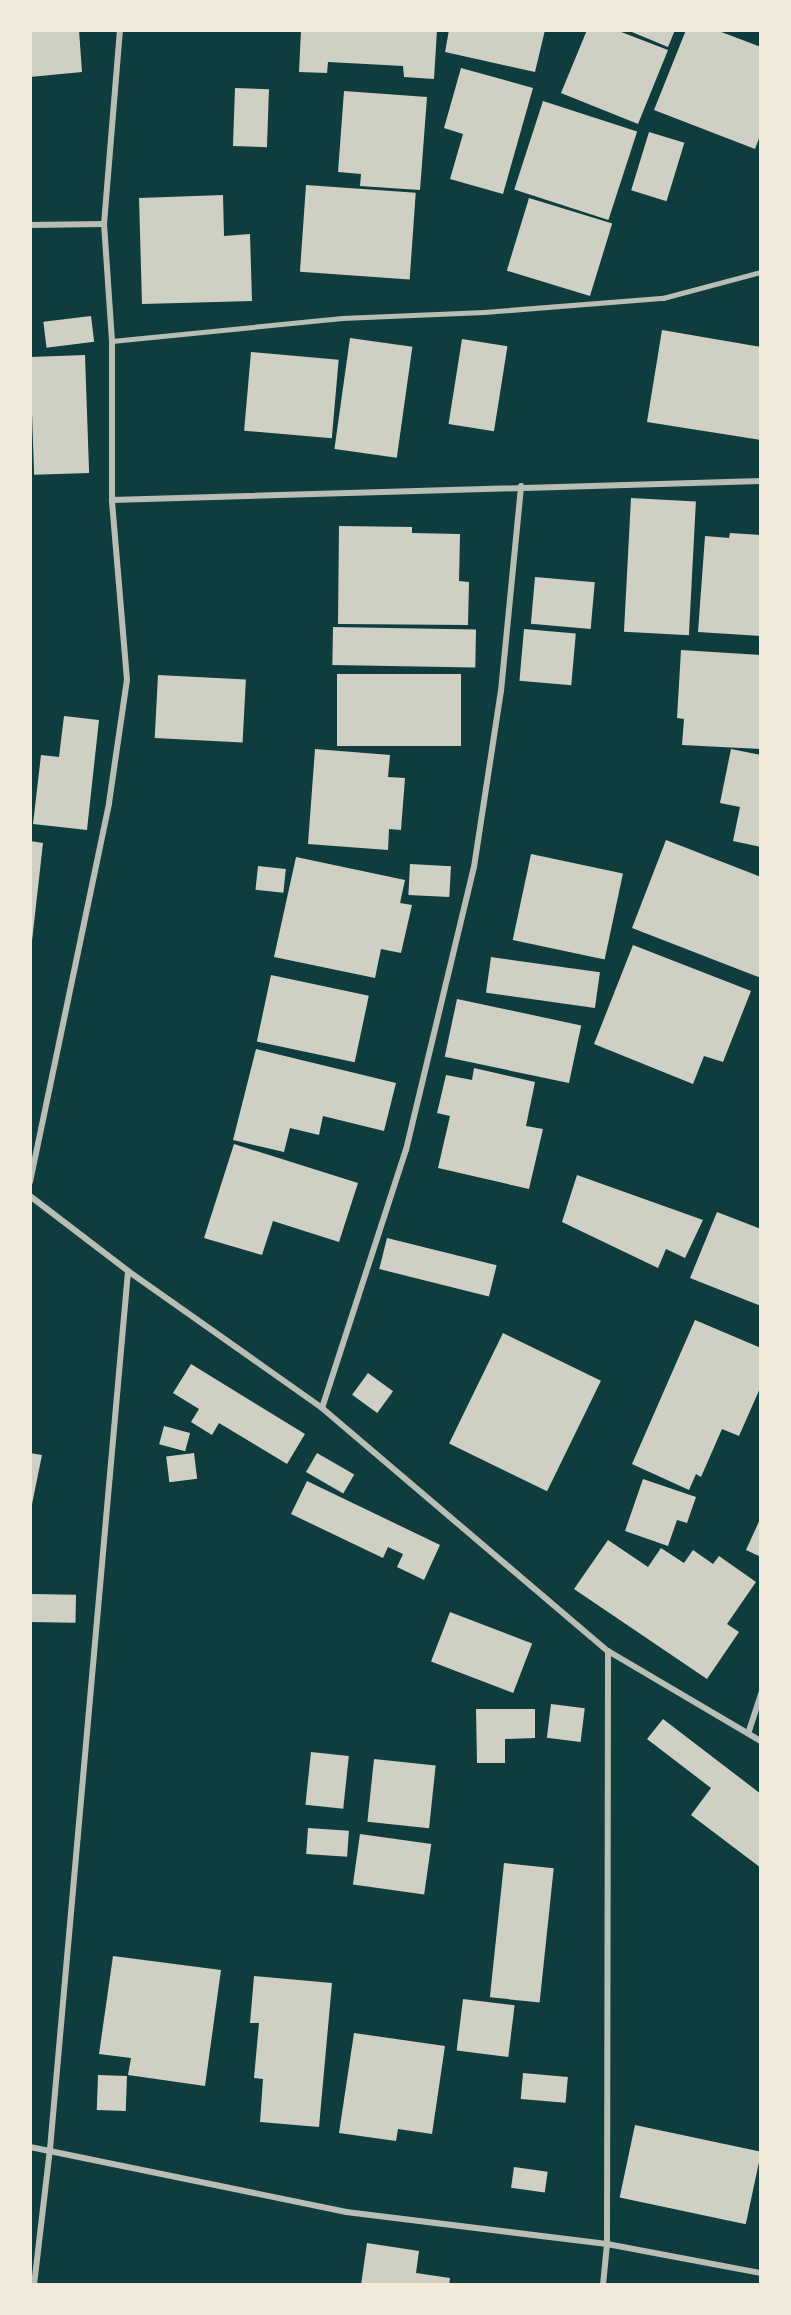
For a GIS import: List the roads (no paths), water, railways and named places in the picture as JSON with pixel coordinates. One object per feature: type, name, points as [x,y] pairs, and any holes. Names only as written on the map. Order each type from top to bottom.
[{"type":"street","points":[[30,1182],[109,802],[127,680],[112,500],[112,341],[104,224],[120,30]]},
{"type":"street","points":[[30,225],[104,224]]},
{"type":"street","points":[[112,500],[521,486],[761,481]]},
{"type":"street","points":[[322,1408],[406,1150],[474,867],[501,691],[521,486]]},
{"type":"street","points":[[30,1196],[128,1271],[322,1408],[608,1651],[749,1731],[761,1742]]},
{"type":"street","points":[[34,2285],[50,2149],[128,1271]]},
{"type":"street","points":[[603,2285],[608,2244],[608,1651]]},
{"type":"street","points":[[749,1731],[761,1693]]},
{"type":"street","points":[[30,2147],[50,2149],[346,2211],[608,2244],[761,2273]]},
{"type":"lane","points":[[112,341],[342,318],[663,298],[761,272]]}]
